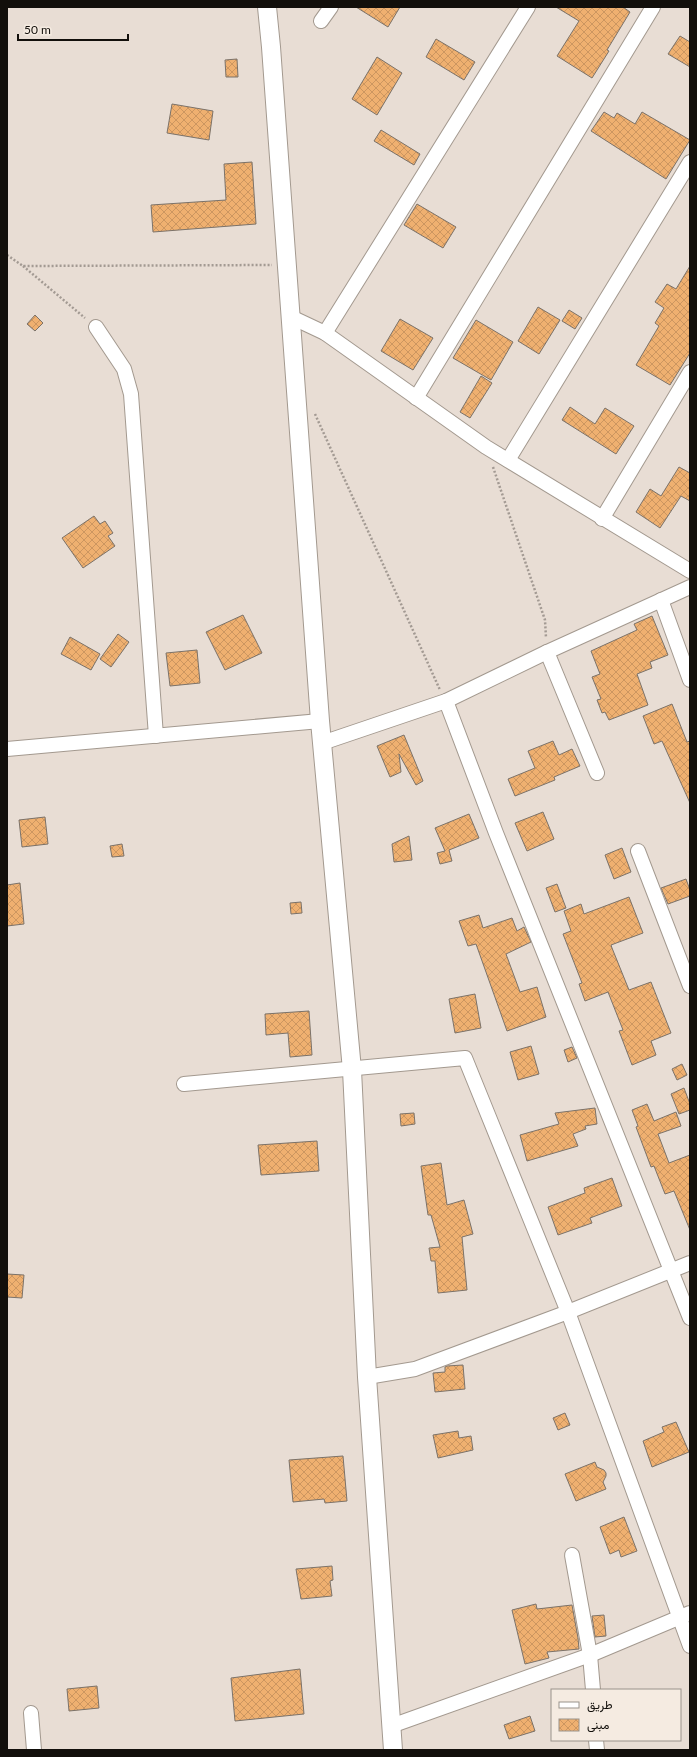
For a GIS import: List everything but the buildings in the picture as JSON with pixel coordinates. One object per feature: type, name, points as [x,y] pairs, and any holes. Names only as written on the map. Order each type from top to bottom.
[{"type":"street","points":[[267,7],[320,721],[352,1070],[367,1377],[393,1750]]},
{"type":"street","points":[[322,21],[330,7]]},
{"type":"street","points":[[325,333],[528,7]]},
{"type":"street","points":[[416,398],[653,7]]},
{"type":"street","points":[[508,460],[690,162]]},
{"type":"street","points":[[291,317],[325,333],[486,448],[690,571]]},
{"type":"street","points":[[96,327],[124,369],[131,394],[156,736]]},
{"type":"street","points":[[602,519],[690,372]]},
{"type":"street","points":[[322,743],[446,701],[547,652],[690,587]]},
{"type":"street","points":[[661,600],[690,680]]},
{"type":"street","points":[[547,652],[598,774]]},
{"type":"street","points":[[446,701],[496,833],[690,1318]]},
{"type":"street","points":[[7,750],[320,721]]},
{"type":"street","points":[[638,851],[690,986]]},
{"type":"street","points":[[184,1084],[352,1070],[465,1058],[568,1312],[684,1615],[690,1646]]},
{"type":"street","points":[[367,1377],[415,1369],[568,1312],[690,1263]]},
{"type":"street","points":[[572,1555],[590,1655],[593,1689]]},
{"type":"street","points":[[391,1726],[590,1655],[684,1615]]},
{"type":"street","points":[[31,1713],[34,1750]]},
{"type":"path","points":[[7,255],[23,266],[96,327]]},
{"type":"path","points":[[23,266],[287,265]]},
{"type":"path","points":[[314,413],[446,701]]},
{"type":"path","points":[[486,448],[545,620],[547,652]]}]
